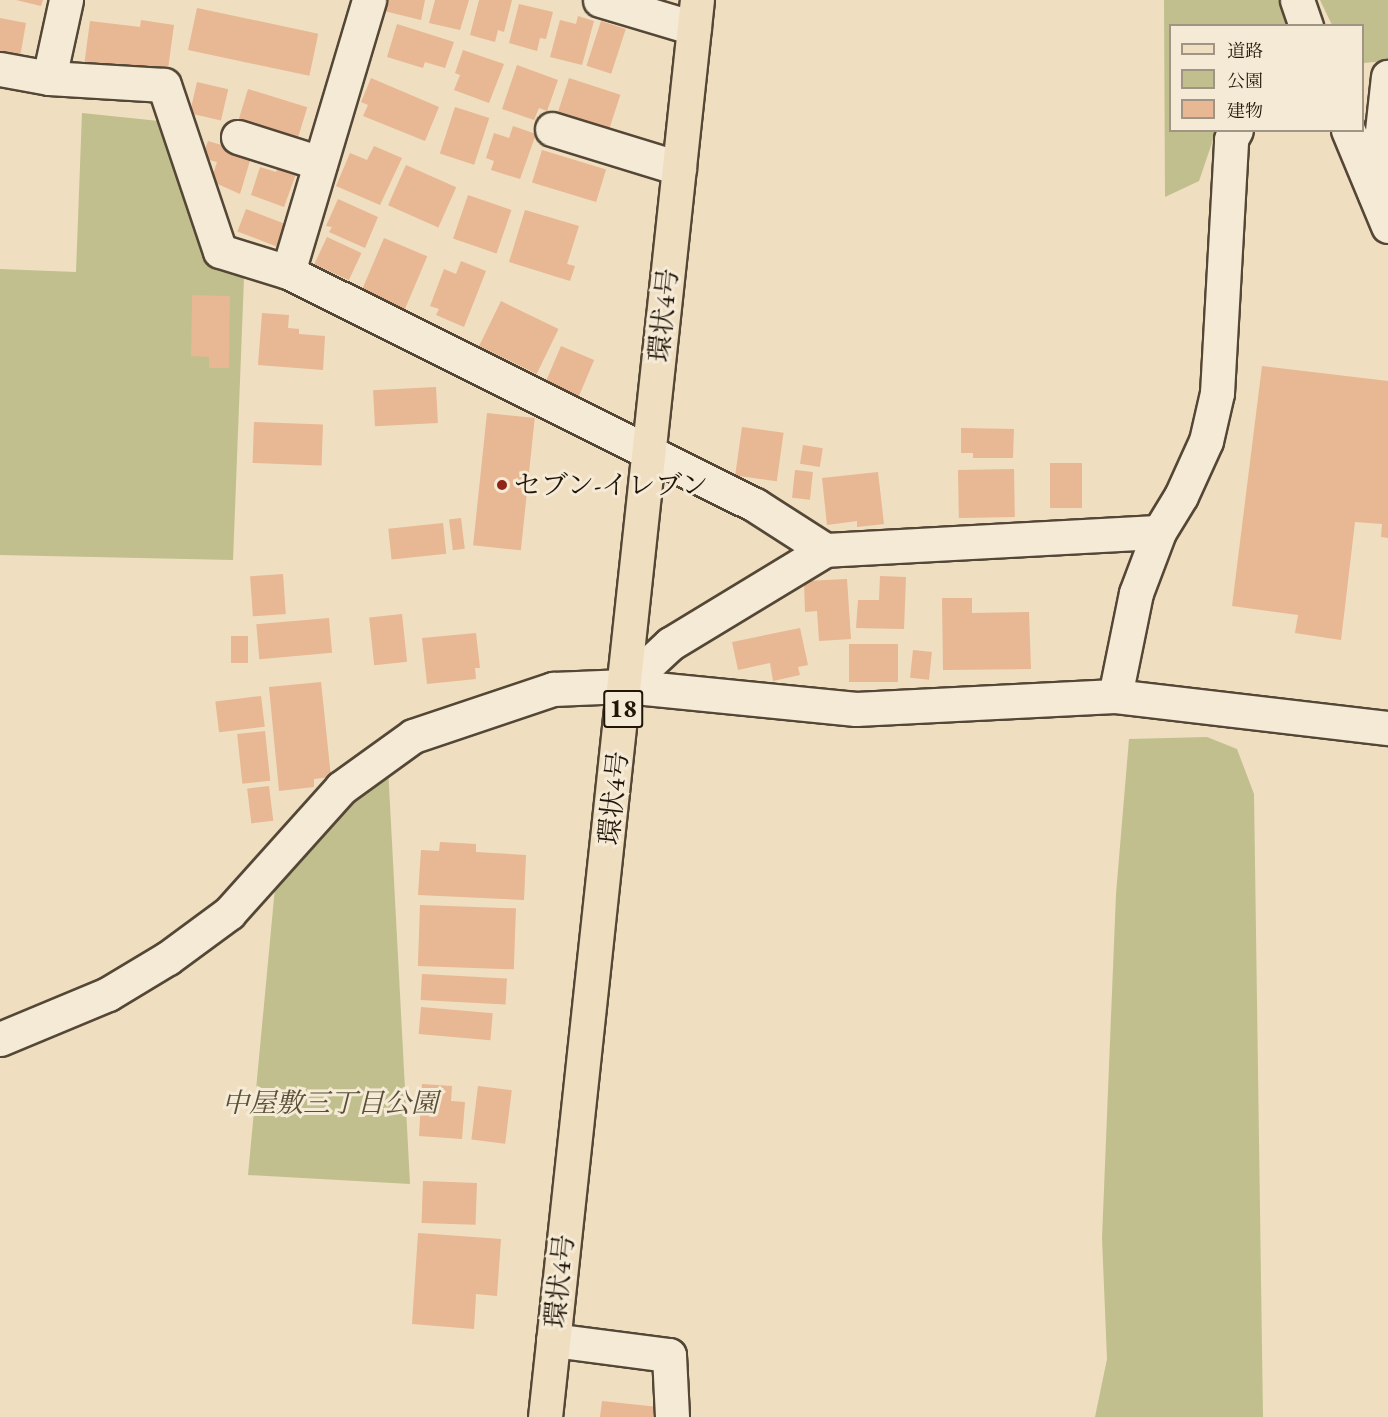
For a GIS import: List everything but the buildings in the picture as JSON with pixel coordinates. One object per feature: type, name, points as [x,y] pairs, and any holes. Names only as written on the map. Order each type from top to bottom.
[{"type":"main road","name":"環状4号","points":[[545,1417],[625,686],[695,14]]},
{"type":"street","points":[[49,78],[66,0]]},
{"type":"street","points":[[288,272],[369,0]]},
{"type":"street","points":[[600,0],[695,14]]},
{"type":"street","points":[[1297,0],[1305,24]]},
{"type":"street","points":[[0,69],[49,78],[164,85],[220,251],[288,272],[648,454],[755,505],[825,550]]},
{"type":"street","points":[[1375,194],[1385,134],[1388,77]]},
{"type":"street","points":[[552,129],[679,168]]},
{"type":"street","points":[[1115,696],[1136,593],[1159,532],[1181,496],[1206,441],[1217,393],[1230,139],[1235,132]]},
{"type":"street","points":[[1349,132],[1388,226]]},
{"type":"street","points":[[238,137],[320,163]]},
{"type":"street","points":[[625,686],[670,644],[825,550],[1159,532]]},
{"type":"street","points":[[0,1039],[108,994],[168,958],[229,913],[341,788],[413,736],[553,689],[625,686],[856,709],[1115,696],[1388,728]]},
{"type":"street","points":[[553,1340],[669,1354],[672,1417]]},
{"type":"green space","points":[[1164,0],[1282,0],[1287,24],[1169,24],[1169,132],[1216,132],[1199,181],[1165,197]]},
{"type":"green space","points":[[1320,0],[1388,0],[1388,61],[1364,63],[1364,24],[1332,24]]},
{"type":"green space","points":[[82,113],[159,121],[195,220],[244,278],[233,560],[0,555],[0,269],[76,272]]},
{"type":"green space","points":[[1207,737],[1237,749],[1254,794],[1263,1417],[1095,1417],[1107,1359],[1102,1238],[1116,894],[1129,739]]},
{"type":"green space","name":"中屋敷三丁目公園","points":[[388,767],[410,1184],[248,1175],[276,877],[336,806]]},
{"type":"place","name":"セブン-イレブン","points":[[502,485]]}]
